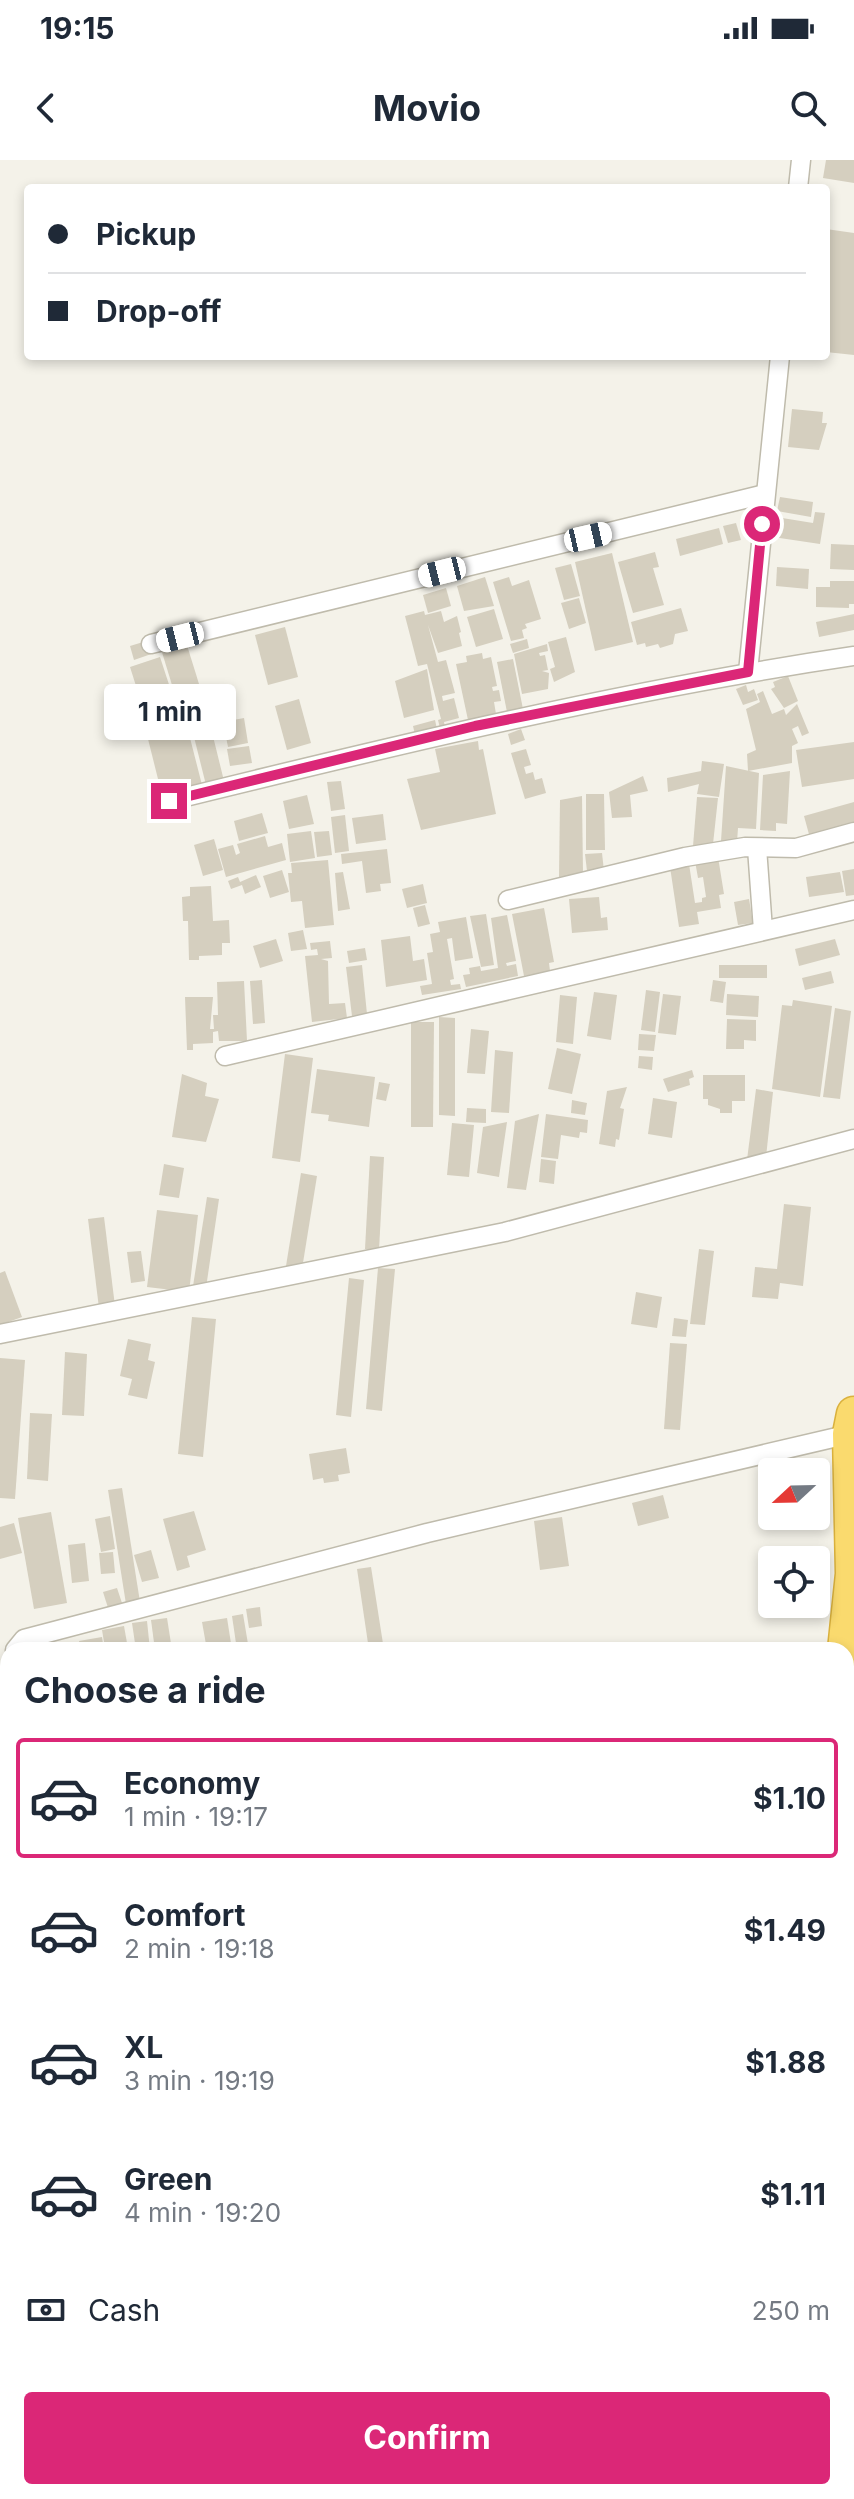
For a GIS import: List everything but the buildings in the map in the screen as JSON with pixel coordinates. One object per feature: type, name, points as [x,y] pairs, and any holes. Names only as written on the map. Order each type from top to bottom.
[{"type":"highway","points":[[846,1642],[853,1574],[852,1424]]},
{"type":"street","points":[[798,184],[801,160]]},
{"type":"street","points":[[748,672],[780,360]]},
{"type":"street","points":[[151,644],[765,494]]},
{"type":"street","points":[[169,801],[475,726],[748,672],[854,656]]},
{"type":"street","points":[[508,900],[685,857],[745,847],[796,848],[854,832]]},
{"type":"street","points":[[757,848],[763,930]]},
{"type":"street","points":[[225,1056],[854,910]]},
{"type":"street","points":[[0,1334],[505,1232],[854,1139]]},
{"type":"street","points":[[22,1642],[427,1533],[852,1424]]},
{"type":"route","points":[[169,801],[475,726],[748,672],[762,524]]}]
